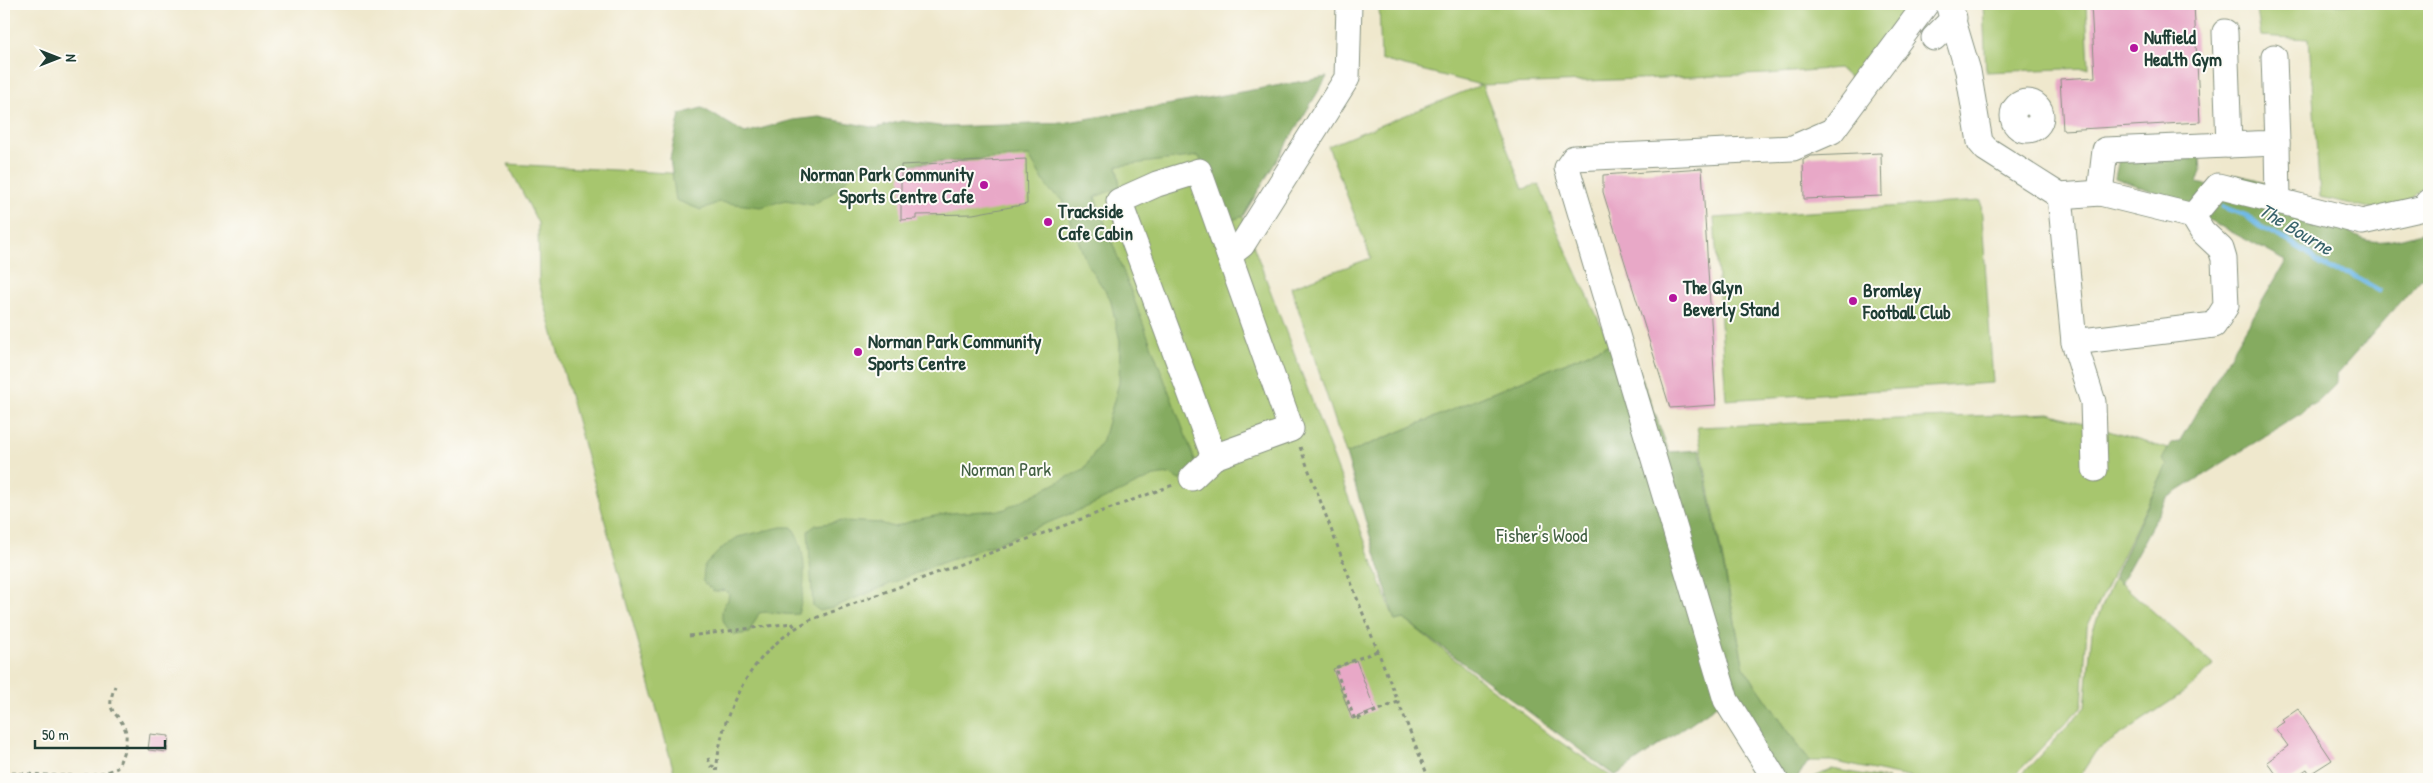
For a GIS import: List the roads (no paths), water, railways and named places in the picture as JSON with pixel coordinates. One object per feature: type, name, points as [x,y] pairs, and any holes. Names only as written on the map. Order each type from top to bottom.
[{"type":"lane","points":[[1229,255],[1242,245],[1347,78],[1349,4]]},
{"type":"lane","points":[[1776,779],[1726,700],[1567,168],[1574,158],[1793,148],[1832,131],[1926,4]]},
{"type":"lane","points":[[1934,38],[1951,11]]},
{"type":"lane","points":[[1951,11],[1968,71],[1980,142],[1986,149],[2060,196],[2100,193],[2193,216],[2202,232],[2220,249],[2224,259],[2226,306],[2214,325],[2074,342]]},
{"type":"lane","points":[[2226,32],[2229,144]]},
{"type":"lane","points":[[2274,57],[2278,200]]},
{"type":"lane","points":[[1974,108],[2004,106],[2015,109]]},
{"type":"lane","points":[[2100,193],[2105,150],[2277,142]]},
{"type":"lane","points":[[1192,478],[1214,457],[1291,429],[1199,171],[1156,184],[1119,201],[1214,457]]},
{"type":"lane","points":[[2193,216],[2218,186],[2362,222],[2424,208],[2429,202]]},
{"type":"lane","points":[[2060,196],[2074,342],[2093,402],[2096,469]]},
{"type":"waterway","name":"The Bourne","points":[[2223,207],[2245,215],[2259,226],[2308,253],[2316,262],[2332,270],[2349,273],[2380,291]]},
{"type":"place","name":"Nuffield Health Gym","points":[[2134,48]]},
{"type":"place","name":"Norman Park Community Sports Centre Cafe","points":[[984,185]]},
{"type":"place","name":"Trackside Cafe Cabin","points":[[1048,222]]},
{"type":"place","name":"The Glyn Beverly Stand","points":[[1673,298]]},
{"type":"place","name":"Bromley Football Club","points":[[1853,301]]},
{"type":"place","name":"Norman Park Community Sports Centre","points":[[858,352]]},
{"type":"park label","name":"Norman Park","points":[[1006,469]]},
{"type":"park label","name":"Fisher's Wood","points":[[1542,535]]}]
